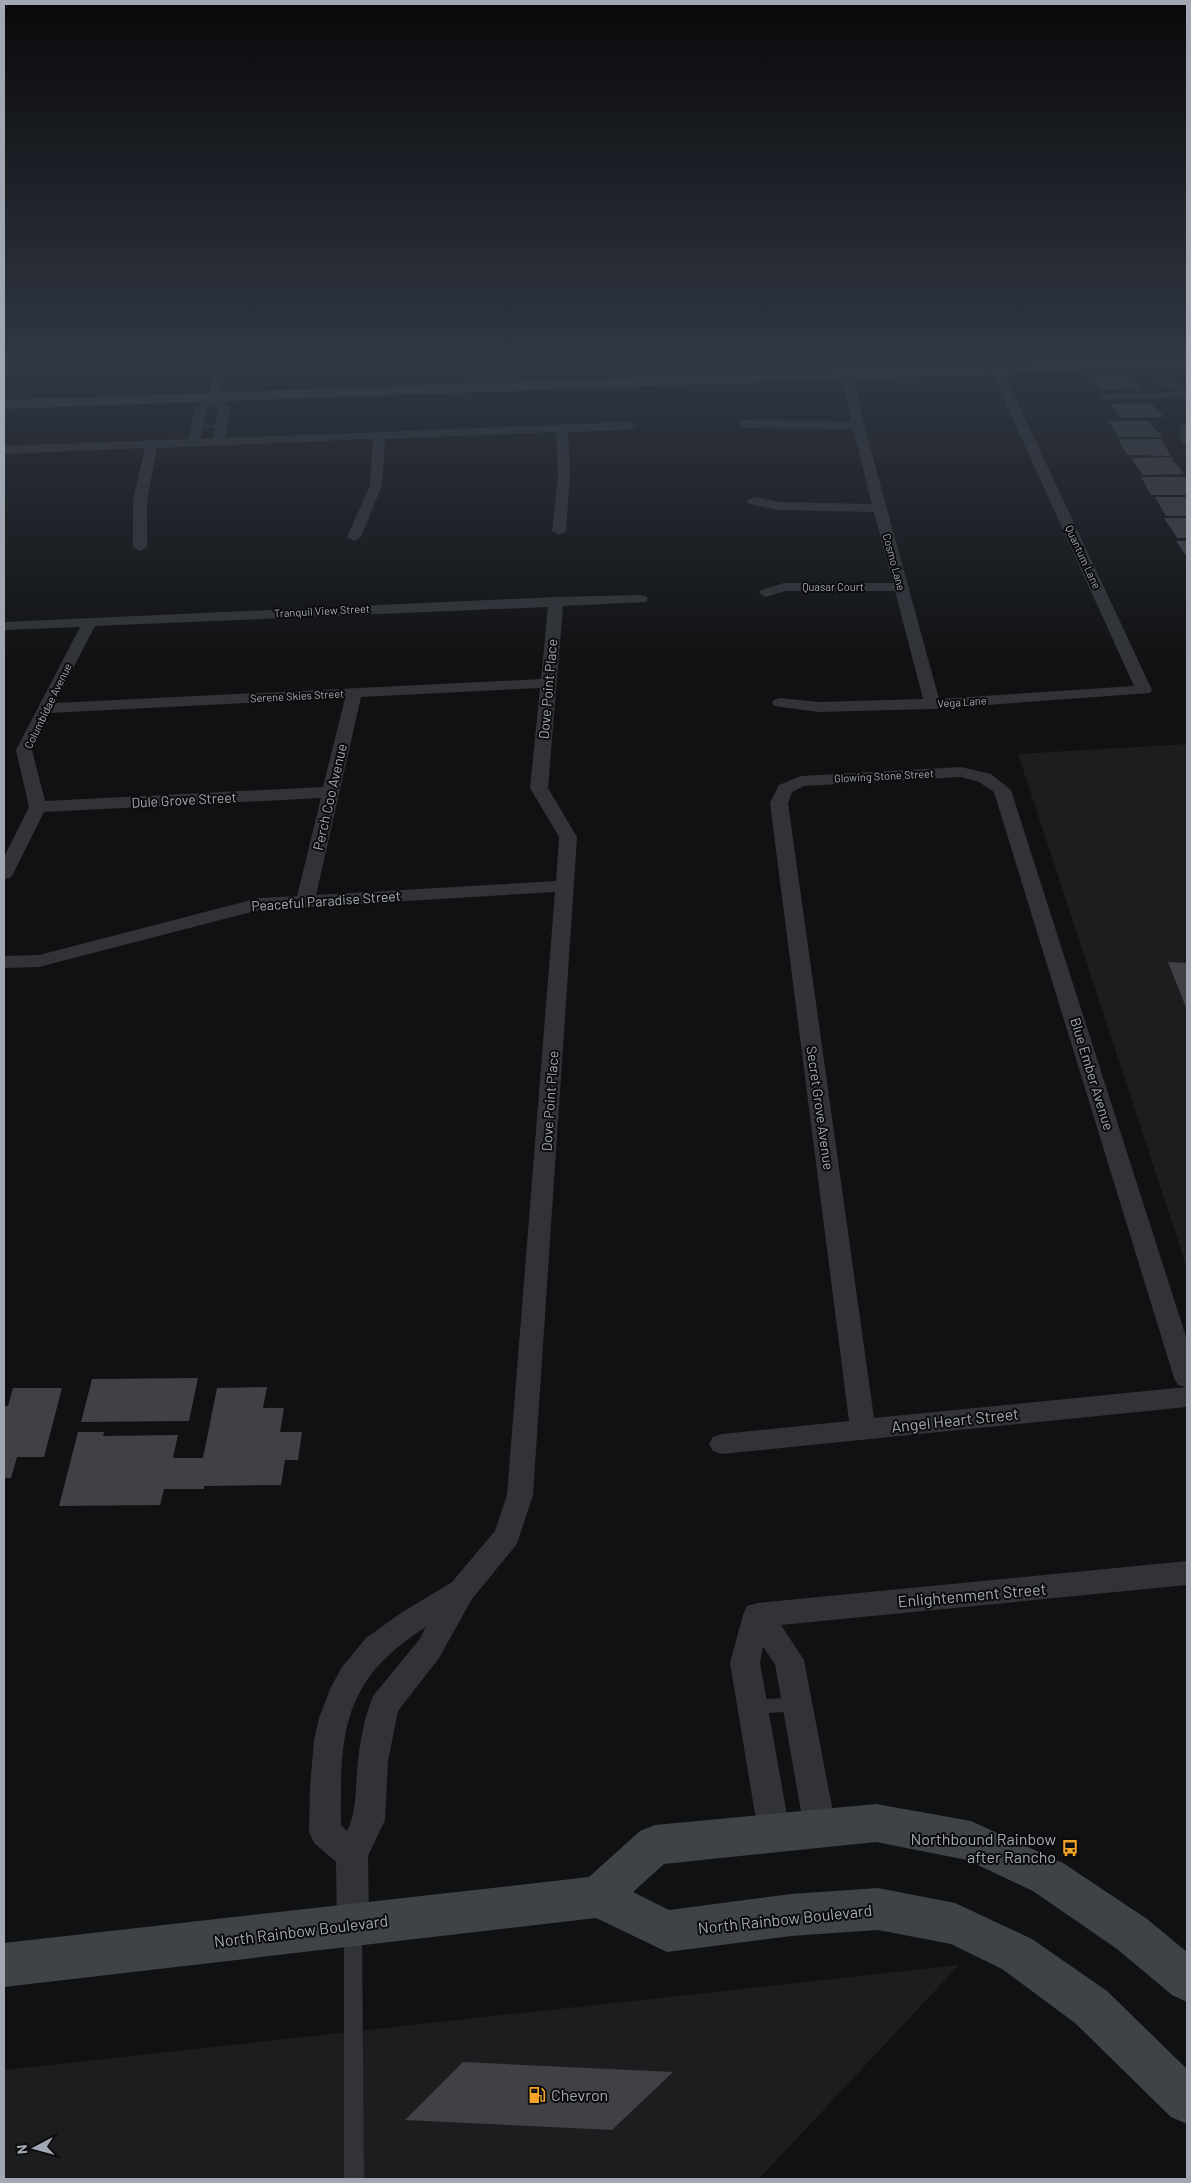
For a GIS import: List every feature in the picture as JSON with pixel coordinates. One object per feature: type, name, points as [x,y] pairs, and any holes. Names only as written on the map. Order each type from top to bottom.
[{"type":"street","points":[[140,547],[140,500],[148,462]]},
{"type":"street","points":[[354,537],[376,485],[377,462]]},
{"type":"street","points":[[559,531],[563,462]]},
{"type":"street","name":"Cosmo Lane","points":[[868,462],[932,704]]},
{"type":"street","name":"Quantum Lane","points":[[1039,462],[1144,690]]},
{"type":"street","points":[[754,501],[778,506],[880,508]]},
{"type":"street","name":"Quasar Court","points":[[766,593],[784,587],[901,588]]},
{"type":"street","name":"Tranquil View Street","points":[[4,626],[556,601],[641,599]]},
{"type":"street","name":"Dove Point Place","points":[[353,1925],[352,1855],[369,1820],[373,1762],[384,1706],[429,1649],[462,1590],[507,1536],[520,1495],[568,837],[540,788],[556,601]]},
{"type":"street","name":"Columbidae Avenue","points":[[38,807],[24,750],[90,622]]},
{"type":"street","name":"Serene Skies Street","points":[[45,708],[548,683]]},
{"type":"street","name":"Vega Lane","points":[[780,703],[819,707],[932,704],[1144,690]]},
{"type":"street","name":"Perch Coo Avenue","points":[[305,901],[354,693]]},
{"type":"street","name":"Glowing Stone Street","points":[[784,789],[801,781],[948,772],[961,772],[985,778]]},
{"type":"street","name":"Blue Ember Avenue","points":[[985,778],[1002,790],[1006,799],[1187,1378]]},
{"type":"street","name":"Secret Grove Avenue","points":[[784,789],[779,803],[863,1430]]},
{"type":"street","name":"Dule Grove Street","points":[[38,807],[331,792]]},
{"type":"street","points":[[4,874],[38,807]]},
{"type":"street","name":"Peaceful Paradise Street","points":[[4,962],[39,961],[259,904],[565,886]]},
{"type":"street","name":"Angel Heart Street","points":[[722,1444],[1187,1397]]},
{"type":"street","name":"Enlightenment Street","points":[[757,1615],[1187,1573]]},
{"type":"street","name":"Dove Point Place","points":[[352,1855],[324,1832],[325,1761],[333,1721],[347,1684],[366,1657],[396,1632],[462,1590]]},
{"type":"street","points":[[757,1615],[788,1660],[820,1828]]},
{"type":"street","points":[[757,1615],[745,1663],[774,1832]]},
{"type":"street","points":[[598,1897],[655,1845],[876,1823],[971,1840],[1048,1877],[1132,1934],[1187,1980]]},
{"type":"street","name":"North Rainbow Boulevard","points":[[4,1965],[598,1897],[668,1931],[791,1915],[878,1909],[955,1924],[1017,1954],[1091,2007],[1187,2101]]},
{"type":"lane","points":[[752,1707],[796,1704]]},
{"type":"lane","points":[[353,1925],[354,2179]]},
{"type":"shaded area","points":[[1187,744],[1187,1268],[1018,754]]},
{"type":"shaded area","points":[[959,1965],[759,2179],[4,2179],[4,2070]]},
{"type":"building","points":[[1134,462],[1175,462],[1184,474],[1143,475]]},
{"type":"building","points":[[1141,477],[1184,477],[1187,481],[1187,495],[1151,495]]},
{"type":"building","points":[[1155,497],[1187,497],[1187,516],[1166,516]]},
{"type":"building","points":[[1164,518],[1187,518],[1187,538],[1177,538]]},
{"type":"building","points":[[1176,541],[1187,541],[1187,557]]},
{"type":"building","points":[[1168,962],[1187,963],[1187,1010]]},
{"type":"building","points":[[198,1378],[189,1421],[81,1422],[92,1379]]},
{"type":"building","points":[[267,1387],[263,1408],[284,1408],[280,1432],[302,1432],[298,1460],[285,1460],[281,1485],[204,1486],[204,1489],[164,1489],[160,1505],[59,1506],[78,1432],[104,1432],[103,1436],[178,1435],[173,1458],[203,1458],[217,1388]]},
{"type":"building","points":[[13,1388],[62,1388],[44,1457],[17,1457],[11,1478],[4,1478],[4,1406],[8,1406]]},
{"type":"building","points":[[463,2062],[673,2072],[612,2130],[405,2120]]},
{"type":"place","name":"Northbound Rainbow after Rancho","points":[[1070,1848]]},
{"type":"place","name":"Chevron","points":[[537,2095]]}]
